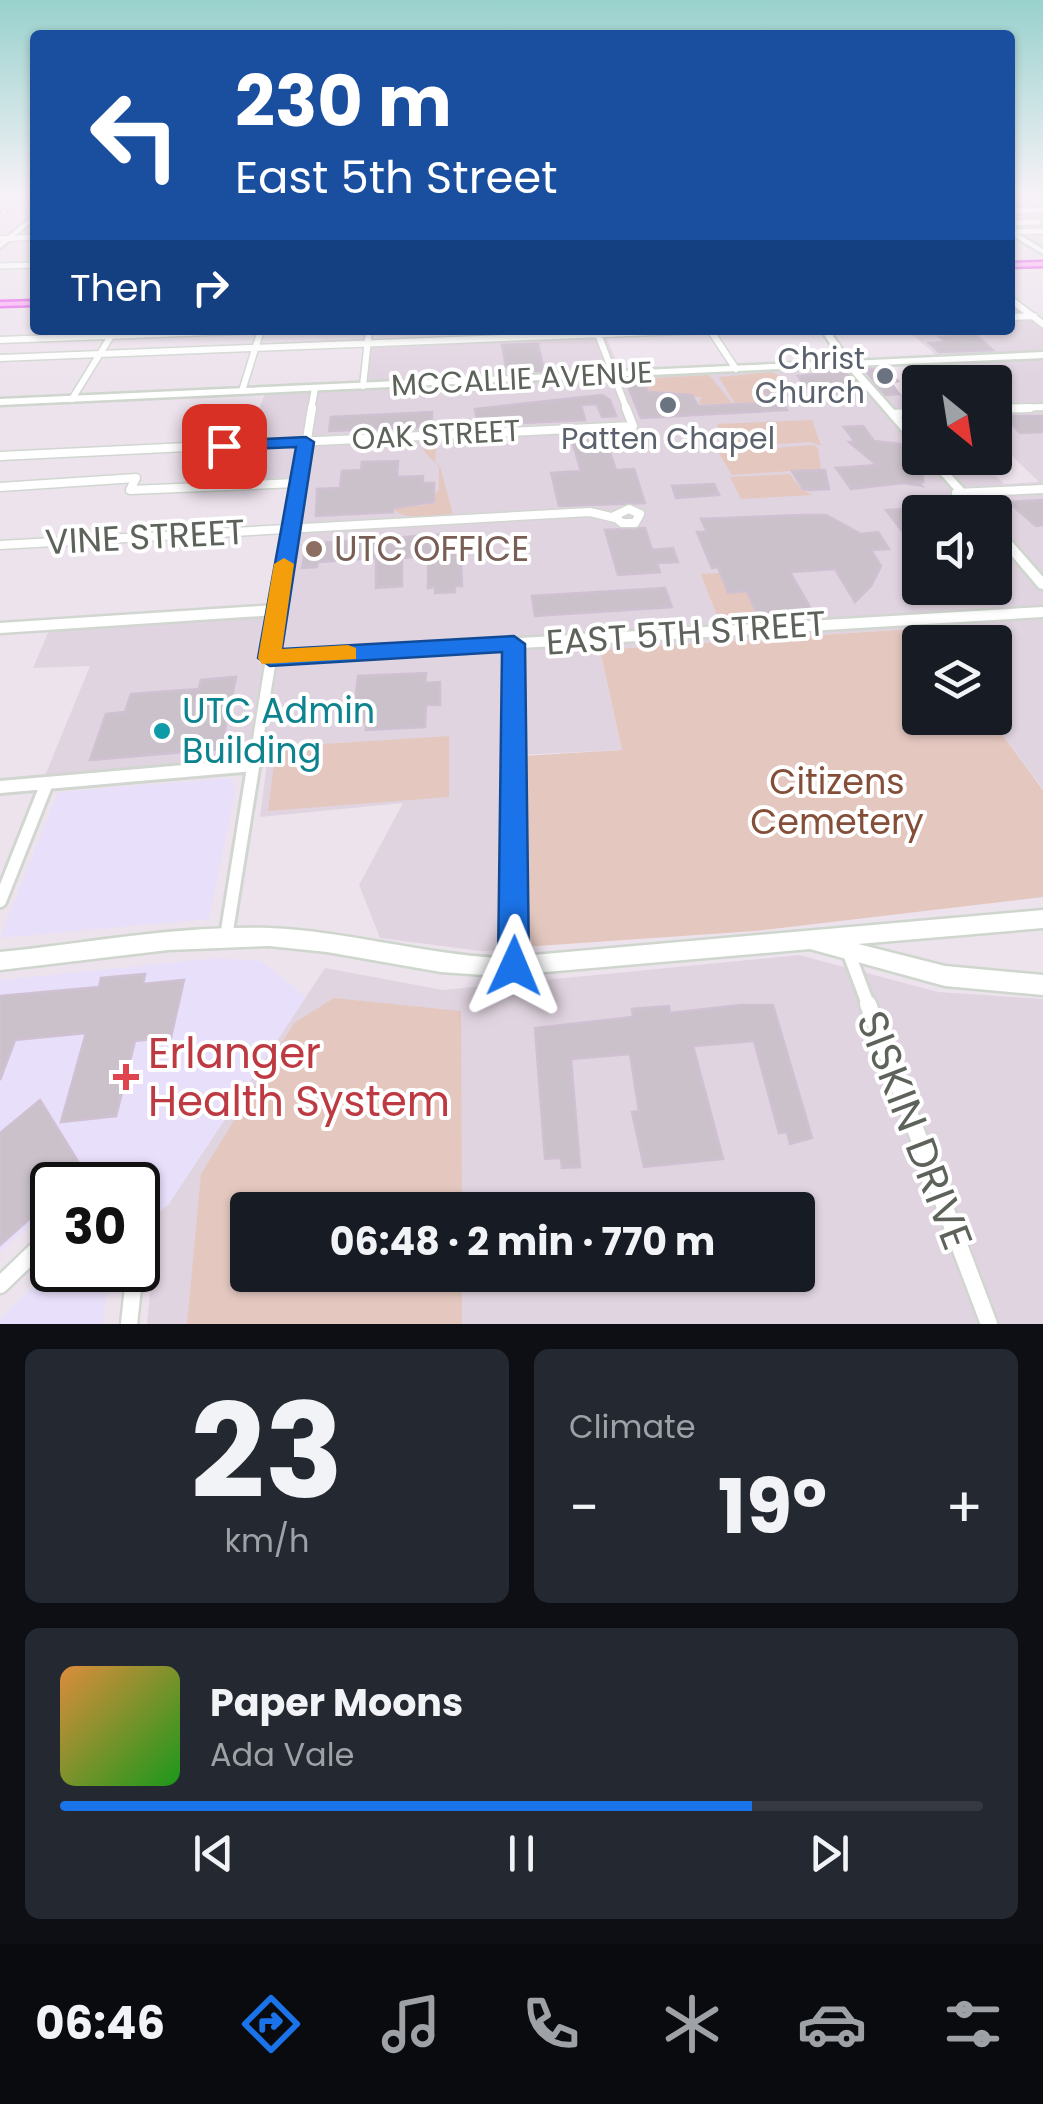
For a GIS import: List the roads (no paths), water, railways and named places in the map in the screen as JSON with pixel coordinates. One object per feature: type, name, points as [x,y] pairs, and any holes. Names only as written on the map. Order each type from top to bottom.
[{"type":"main road","points":[[1015,265],[1043,264]]},
{"type":"main road","points":[[0,304],[30,303]]},
{"type":"main road","points":[[829,335],[848,364],[902,425]]},
{"type":"main road","name":"MCCALLIE AVENUE","points":[[2,404],[1043,355]]},
{"type":"main road","points":[[945,475],[959,493]]},
{"type":"main road","points":[[1012,548],[1042,582]]},
{"type":"main road","points":[[0,961],[226,937],[309,940],[450,966],[514,966],[786,942],[848,943],[1043,919]]},
{"type":"main road","points":[[848,943],[945,976],[1043,986]]},
{"type":"street","points":[[0,266],[30,264]]},
{"type":"street","points":[[1015,303],[1043,324]]},
{"type":"street","points":[[1015,317],[1043,316]]},
{"type":"street","points":[[33,357],[51,335]]},
{"type":"street","points":[[0,340],[119,335]]},
{"type":"street","points":[[242,391],[260,335]]},
{"type":"street","points":[[363,386],[369,335]]},
{"type":"street","points":[[0,358],[572,335]]},
{"type":"street","points":[[598,335],[614,374]]},
{"type":"street","points":[[712,335],[736,369]]},
{"type":"street","points":[[72,398],[111,336]]},
{"type":"street","name":"OAK STREET","points":[[0,456],[633,426],[614,374]]},
{"type":"street","points":[[226,937],[315,388]]},
{"type":"street","points":[[1012,408],[1043,407]]},
{"type":"street","points":[[892,414],[902,413]]},
{"type":"street","points":[[0,487],[136,478],[130,490],[298,483]]},
{"type":"street","points":[[959,493],[1043,488]]},
{"type":"street","points":[[624,509],[637,512],[639,519],[629,524],[615,518],[616,512],[624,509]]},
{"type":"street","name":"VINE STREET","points":[[0,545],[624,509]]},
{"type":"street","name":"VINE STREET","points":[[590,512],[615,518]]},
{"type":"street","points":[[0,628],[276,610]]},
{"type":"street","name":"EAST 5TH STREET","points":[[270,658],[1043,612]]},
{"type":"street","points":[[514,644],[514,966]]},
{"type":"street","points":[[0,787],[254,764]]},
{"type":"street","points":[[0,901],[47,783]]},
{"type":"street","name":"SISKIN DRIVE","points":[[848,943],[989,1324]]},
{"type":"street","points":[[0,1286],[30,1257]]},
{"type":"street","points":[[129,1324],[133,1292]]},
{"type":"place","name":"Christ Church","points":[[885,376]]},
{"type":"place","name":"Patten Chapel","points":[[668,405]]},
{"type":"place","name":"UTC OFFICE","points":[[314,549]]},
{"type":"place","name":"UTC Admin Building","points":[[162,731]]},
{"type":"place","name":"Erlanger Health System","points":[[126,1077]]},
{"type":"park label","name":"Citizens Cemetery","points":[[837,802]]}]
